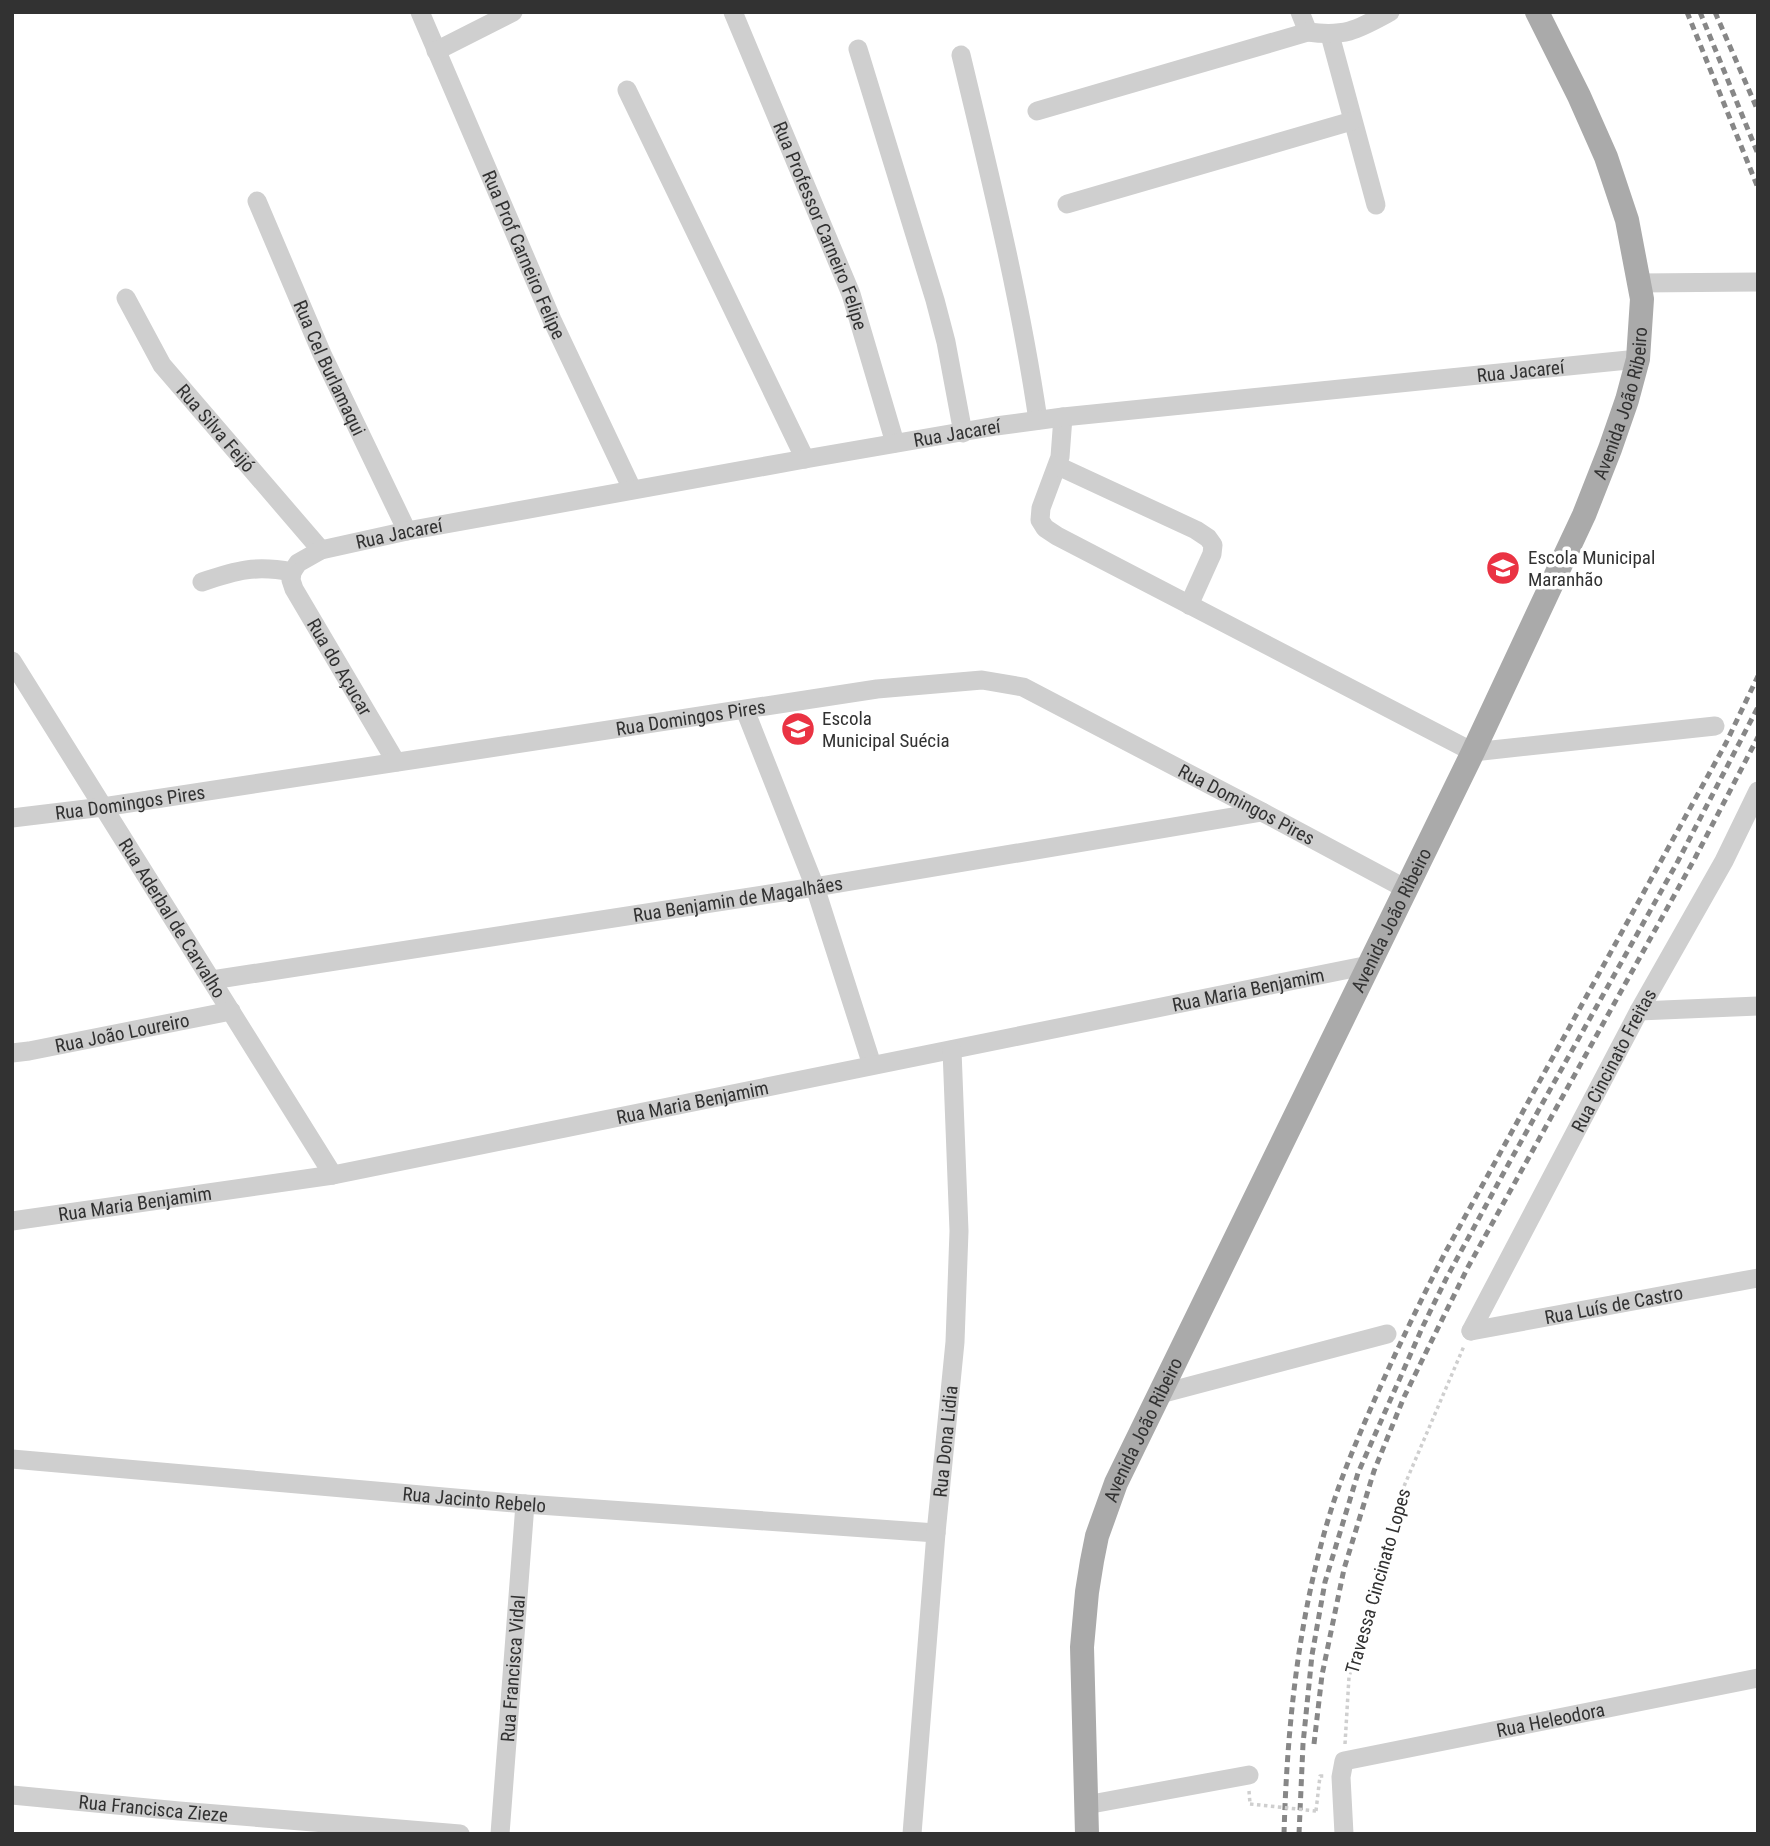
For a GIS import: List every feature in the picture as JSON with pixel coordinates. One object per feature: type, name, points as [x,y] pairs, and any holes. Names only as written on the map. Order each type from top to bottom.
[{"type":"main road","name":"Avenida João Ribeiro","points":[[1087,1834],[1082,1647],[1087,1591],[1097,1536],[1116,1483],[1473,752],[1584,515],[1610,449],[1638,359],[1642,299],[1627,220],[1606,157],[1537,12]]},
{"type":"street","points":[[436,51],[513,12]]},
{"type":"street","name":"Rua Professor Carneiro Felipe","points":[[733,12],[852,294],[895,443]]},
{"type":"street","points":[[1300,12],[1308,32]]},
{"type":"street","points":[[1037,111],[1308,32],[1330,35],[1346,32],[1390,12]]},
{"type":"street","name":"Rua Prof Carneiro Felipe","points":[[420,15],[552,320],[632,489]]},
{"type":"street","points":[[1330,35],[1376,205]]},
{"type":"street","points":[[858,49],[935,300],[964,433]]},
{"type":"street","points":[[961,55],[1001,226],[1029,360],[1038,420]]},
{"type":"street","points":[[627,90],[805,459]]},
{"type":"street","points":[[1068,204],[1352,121]]},
{"type":"street","name":"Rua Cel Burlamaqui","points":[[257,201],[322,354],[407,531]]},
{"type":"street","points":[[1639,283],[1758,282]]},
{"type":"street","name":"Rua Silva Feijó","points":[[126,299],[162,365],[321,550]]},
{"type":"street","name":"Rua Jacareí","points":[[292,572],[298,563],[321,550],[407,531],[996,426],[1063,416],[1638,359]]},
{"type":"street","points":[[1063,416],[1058,466],[1041,508],[1040,520],[1045,528],[1473,752],[1715,726]]},
{"type":"street","points":[[1058,466],[1208,538],[1213,545],[1212,554],[1189,604]]},
{"type":"street","points":[[202,582],[248,568],[292,572]]},
{"type":"street","name":"Rua do Açucar","points":[[292,572],[294,589],[396,762]]},
{"type":"street","name":"Rua Aderbal de Carvalho","points":[[12,661],[333,1175]]},
{"type":"street","name":"Rua Domingos Pires","points":[[12,818],[103,807],[877,689],[982,680],[1023,687],[1406,889]]},
{"type":"street","points":[[745,709],[815,887],[872,1065]]},
{"type":"street","name":"Rua Cincinato Freitas","points":[[1471,1331],[1639,1011],[1724,861],[1758,791]]},
{"type":"street","name":"Rua Benjamin de Magalhães","points":[[212,980],[815,887],[1262,811]]},
{"type":"street","name":"Rua Maria Benjamim","points":[[12,1221],[333,1175],[1369,965]]},
{"type":"street","points":[[1639,1011],[1758,1006]]},
{"type":"street","name":"Rua João Loureiro","points":[[12,1053],[231,1011]]},
{"type":"street","name":"Rua Dona Lidia","points":[[912,1834],[936,1533],[956,1342],[959,1231],[952,1050]]},
{"type":"street","name":"Rua Luís de Castro","points":[[1471,1331],[1758,1278]]},
{"type":"street","points":[[1160,1394],[1387,1334]]},
{"type":"street","name":"Rua Jacinto Rebelo","points":[[12,1458],[525,1504],[936,1533]]},
{"type":"street","name":"Rua Francisca Vidal","points":[[500,1834],[525,1504]]},
{"type":"street","name":"Rua Heleodora","points":[[1344,1760],[1758,1678]]},
{"type":"street","points":[[1344,1760],[1341,1777],[1344,1834]]},
{"type":"street","points":[[1086,1805],[1249,1775]]},
{"type":"street","name":"Rua Francisca Zieze","points":[[12,1795],[460,1834]]},
{"type":"path","name":"Travessa Cincinato Lopes","points":[[1344,1760],[1349,1677],[1399,1498],[1471,1331]]},
{"type":"path","points":[[1250,1804],[1316,1811]]},
{"type":"railway","points":[[1687,12],[1758,188]]},
{"type":"railway","points":[[1700,12],[1758,154]]},
{"type":"railway","points":[[1715,12],[1758,111]]},
{"type":"railway","points":[[1284,1834],[1291,1715],[1309,1597],[1328,1520],[1355,1445],[1445,1253],[1726,743],[1758,676]]},
{"type":"railway","points":[[1299,1834],[1303,1744],[1312,1655],[1325,1582],[1358,1473],[1447,1277],[1678,861],[1758,707]]},
{"type":"railway","points":[[1314,1744],[1322,1675],[1344,1569],[1374,1471],[1404,1397],[1468,1267],[1695,858],[1758,737]]},
{"type":"place","name":"Escola Municipal Maranhão","points":[[1503,568]]},
{"type":"place","name":"Escola Municipal Suécia","points":[[798,729]]}]
